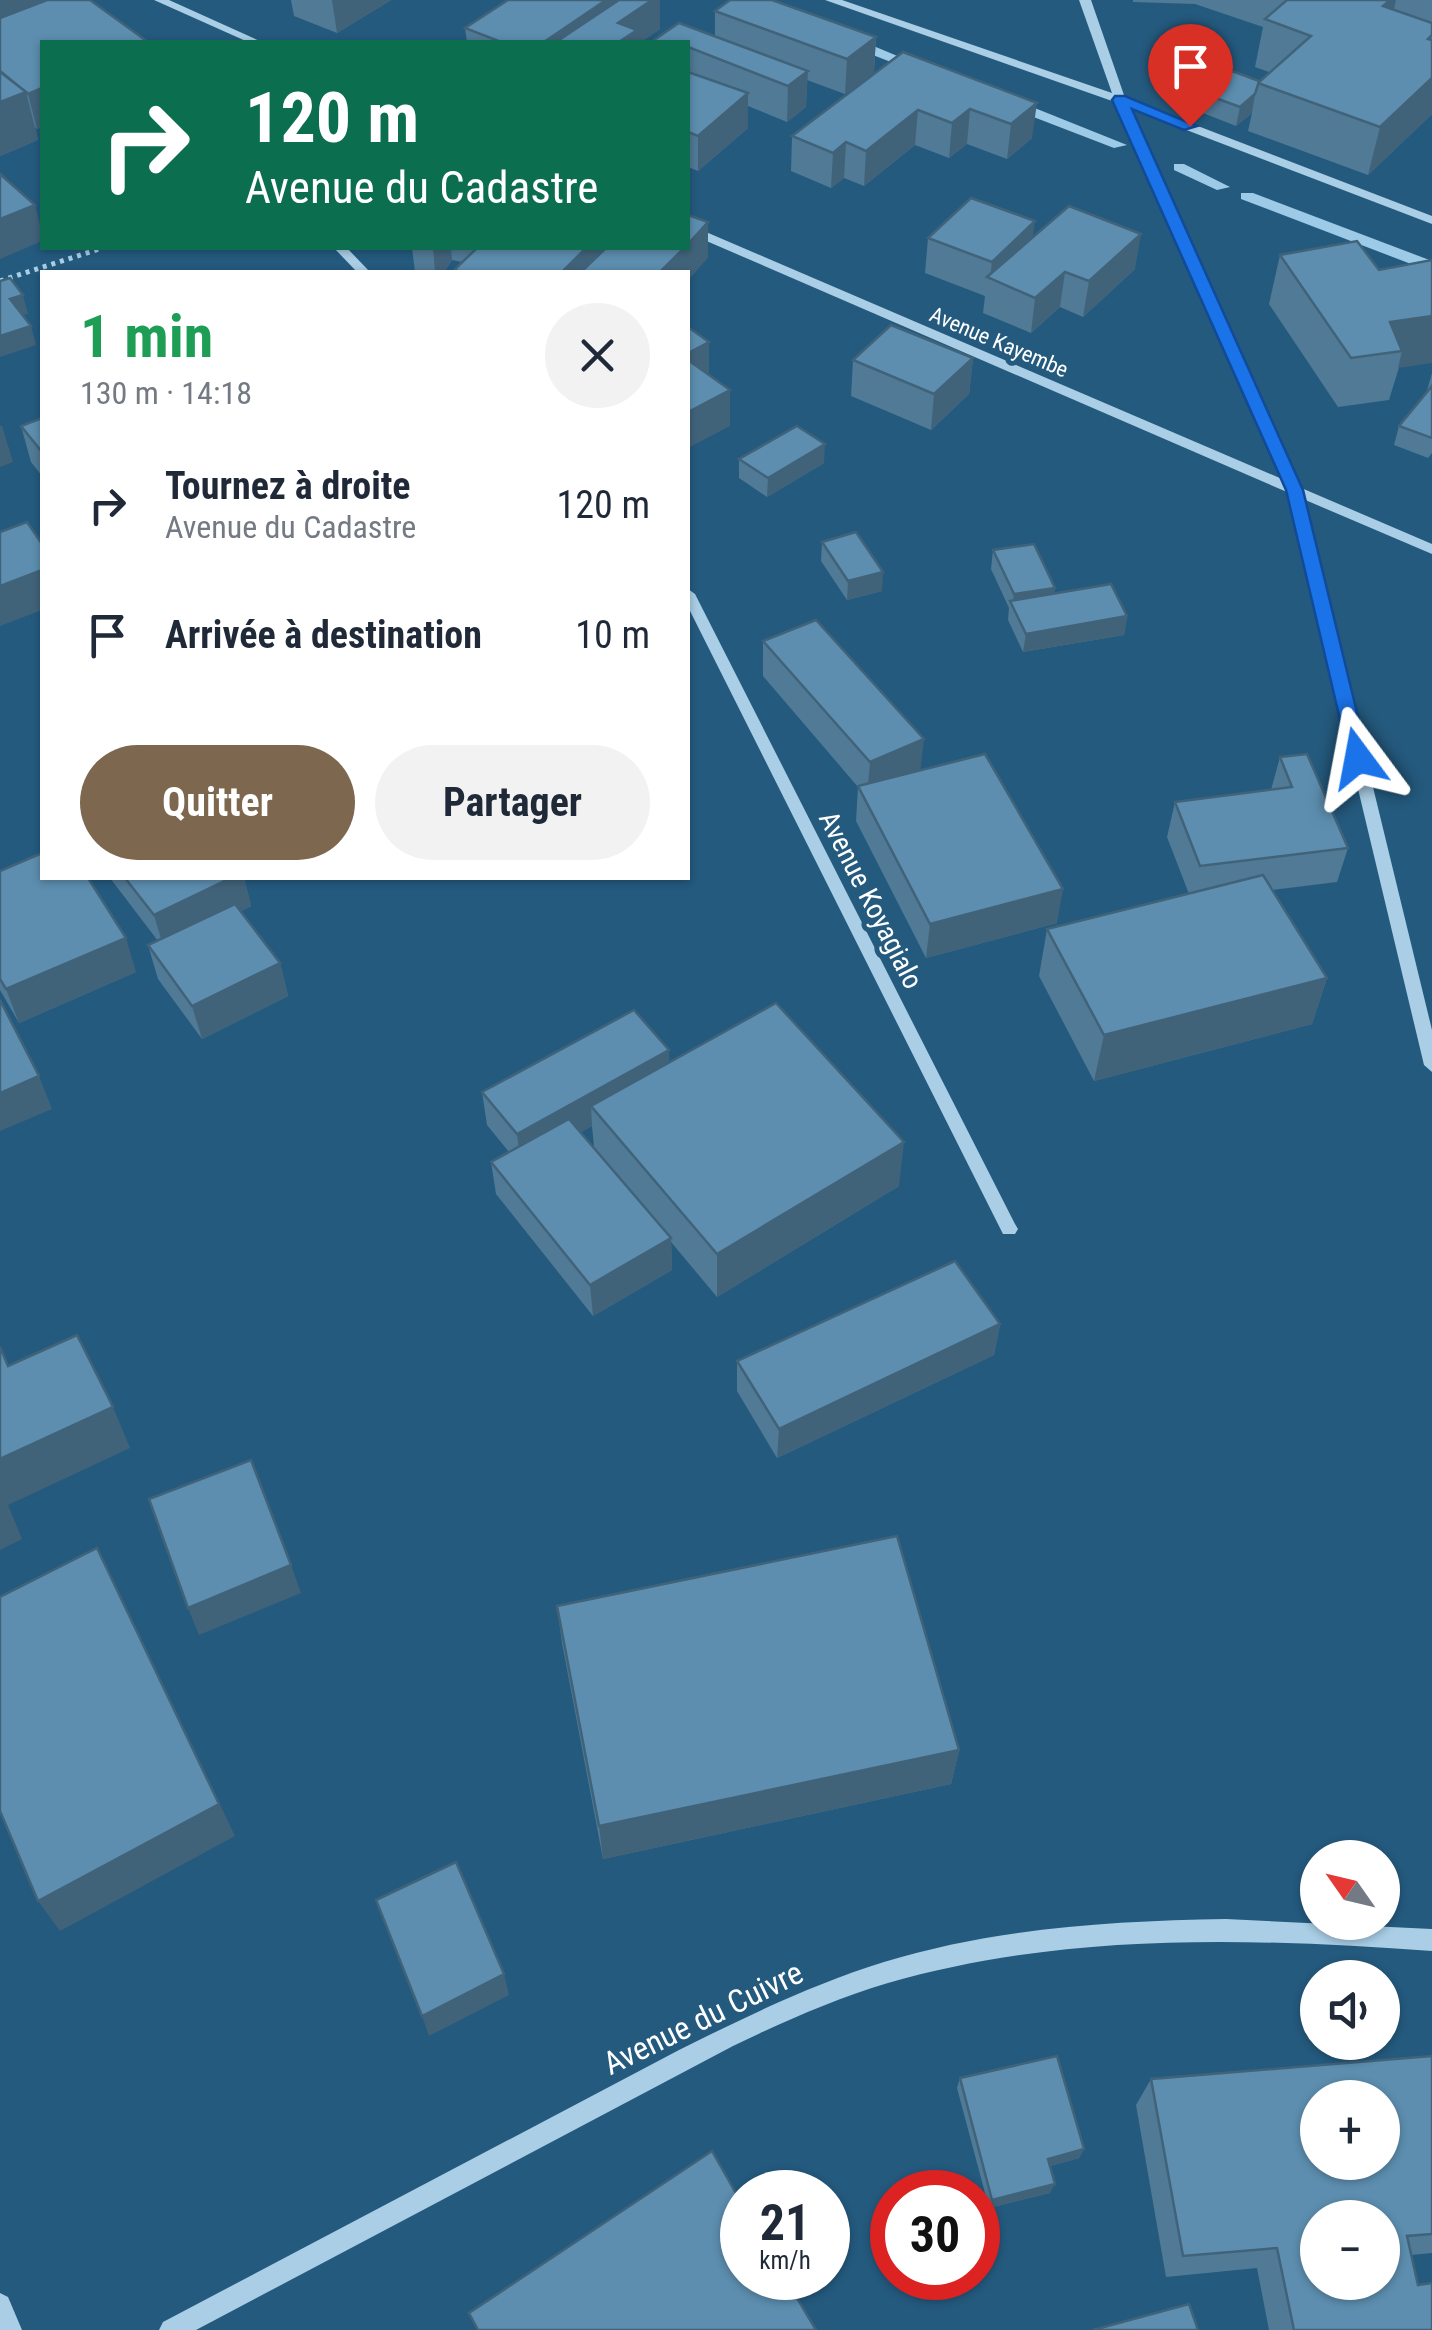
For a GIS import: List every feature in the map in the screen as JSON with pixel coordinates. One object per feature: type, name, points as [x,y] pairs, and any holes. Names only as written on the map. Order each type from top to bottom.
[{"type":"street","points":[[160,0],[251,40]]},
{"type":"street","points":[[831,0],[1120,100],[1432,220]]},
{"type":"street","points":[[1085,0],[1120,100],[1294,490],[1432,1065]]},
{"type":"street","name":"Avenue Kayembe","points":[[690,231],[1432,549]]},
{"type":"street","points":[[342,250],[362,270]]},
{"type":"street","name":"Avenue Koyagialo","points":[[690,598],[1009,1229]]},
{"type":"street","name":"Avenue du Cuivre","points":[[171,2330],[776,2011],[888,1972],[1004,1945],[1140,1934],[1262,1932],[1432,1940]]},
{"type":"street","points":[[0,2305],[10,2330]]},
{"type":"path","points":[[0,281],[96,250]]},
{"type":"building","points":[[47,0],[90,0],[145,40],[40,40],[40,89],[28,94],[0,71],[0,18]]},
{"type":"building","points":[[508,0],[606,0],[547,40],[496,40],[465,28]]},
{"type":"building","points":[[619,0],[652,0],[618,23],[637,30],[622,40],[559,40]]},
{"type":"building","points":[[730,0],[772,0],[876,37],[847,59],[715,11]]},
{"type":"building","points":[[1287,0],[1390,0],[1383,6],[1432,23],[1428,39],[1432,40],[1432,78],[1380,127],[1258,83],[1311,36],[1265,19]]},
{"type":"building","points":[[679,23],[808,71],[788,86],[690,48],[690,40],[654,40]]},
{"type":"building","points":[[903,52],[1037,103],[1011,124],[970,109],[952,123],[918,110],[866,151],[846,142],[833,153],[792,136]]},
{"type":"building","points":[[1194,57],[1259,81],[1255,94],[1240,107],[1183,86],[1170,58]]},
{"type":"building","points":[[0,72],[26,92],[0,102]]},
{"type":"building","points":[[690,73],[748,93],[698,136],[690,133]]},
{"type":"building","points":[[0,174],[35,205],[0,219]]},
{"type":"building","points":[[971,198],[1035,221],[992,262],[928,238]]},
{"type":"building","points":[[1069,206],[1141,234],[1089,281],[1065,272],[1035,298],[987,277]]},
{"type":"building","points":[[690,216],[708,222],[690,242]]},
{"type":"building","points":[[1357,241],[1379,270],[1432,260],[1432,316],[1390,322],[1402,351],[1351,358],[1280,255]]},
{"type":"building","points":[[475,250],[584,250],[564,270],[454,270]]},
{"type":"building","points":[[604,250],[682,250],[662,270],[583,270]]},
{"type":"building","points":[[10,278],[23,295],[10,299],[31,326],[0,336],[0,281]]},
{"type":"building","points":[[891,325],[973,358],[934,394],[853,360]]},
{"type":"building","points":[[690,328],[709,342],[690,352]]},
{"type":"building","points":[[690,361],[730,390],[690,411]]},
{"type":"building","points":[[1432,386],[1432,438],[1399,426]]},
{"type":"building","points":[[40,419],[40,450],[21,426]]},
{"type":"building","points":[[797,426],[825,444],[768,478],[739,459]]},
{"type":"building","points":[[27,522],[40,541],[40,571],[0,586],[0,532]]},
{"type":"building","points":[[856,532],[883,572],[848,581],[822,542]]},
{"type":"building","points":[[1034,544],[1055,588],[1014,594],[993,550]]},
{"type":"building","points":[[1111,584],[1127,616],[1026,634],[1010,601]]},
{"type":"building","points":[[816,620],[924,739],[870,762],[763,641]]},
{"type":"building","points":[[985,754],[1063,889],[930,924],[858,786]]},
{"type":"building","points":[[1307,754],[1348,848],[1200,866],[1175,802],[1292,787],[1280,757]]},
{"type":"building","points":[[40,854],[40,880],[89,880],[126,938],[6,989],[0,979],[0,871]]},
{"type":"building","points":[[1263,875],[1327,978],[1104,1035],[1047,929]]},
{"type":"building","points":[[127,880],[227,880],[154,915]]},
{"type":"building","points":[[235,904],[280,963],[192,1006],[148,945]]},
{"type":"building","points":[[0,1000],[39,1076],[0,1093]]},
{"type":"building","points":[[776,1003],[904,1142],[717,1254],[591,1106]]},
{"type":"building","points":[[634,1010],[669,1050],[517,1134],[482,1092]]},
{"type":"building","points":[[569,1119],[671,1238],[590,1285],[491,1162]]},
{"type":"building","points":[[955,1261],[1000,1324],[779,1429],[737,1361]]},
{"type":"building","points":[[77,1335],[113,1407],[0,1459],[0,1347],[8,1366]]},
{"type":"building","points":[[251,1460],[291,1565],[188,1608],[149,1499]]},
{"type":"building","points":[[897,1536],[959,1750],[599,1826],[557,1606]]},
{"type":"building","points":[[97,1548],[219,1804],[38,1901],[0,1811],[0,1597]]},
{"type":"building","points":[[456,1862],[504,1974],[422,2016],[376,1900]]},
{"type":"building","points":[[1057,2056],[1084,2149],[1048,2159],[1055,2184],[1000,2198],[1000,2170],[984,2170],[960,2078]]},
{"type":"building","points":[[1432,2056],[1432,2234],[1407,2236],[1418,2285],[1432,2283],[1432,2330],[1294,2330],[1277,2248],[1183,2256],[1151,2079]]},
{"type":"building","points":[[712,2151],[723,2170],[720,2300],[798,2300],[816,2330],[478,2330],[469,2313]]},
{"type":"building","points":[[1189,2304],[1198,2330],[1093,2330]]},
{"type":"waterway","points":[[847,40],[919,68]]},
{"type":"waterway","points":[[1010,103],[1119,145]]},
{"type":"waterway","points":[[1179,167],[1222,187]]},
{"type":"waterway","points":[[1247,196],[1432,267]]},
{"type":"route","points":[[1190,126],[1120,100],[1294,490],[1358,758]]}]
